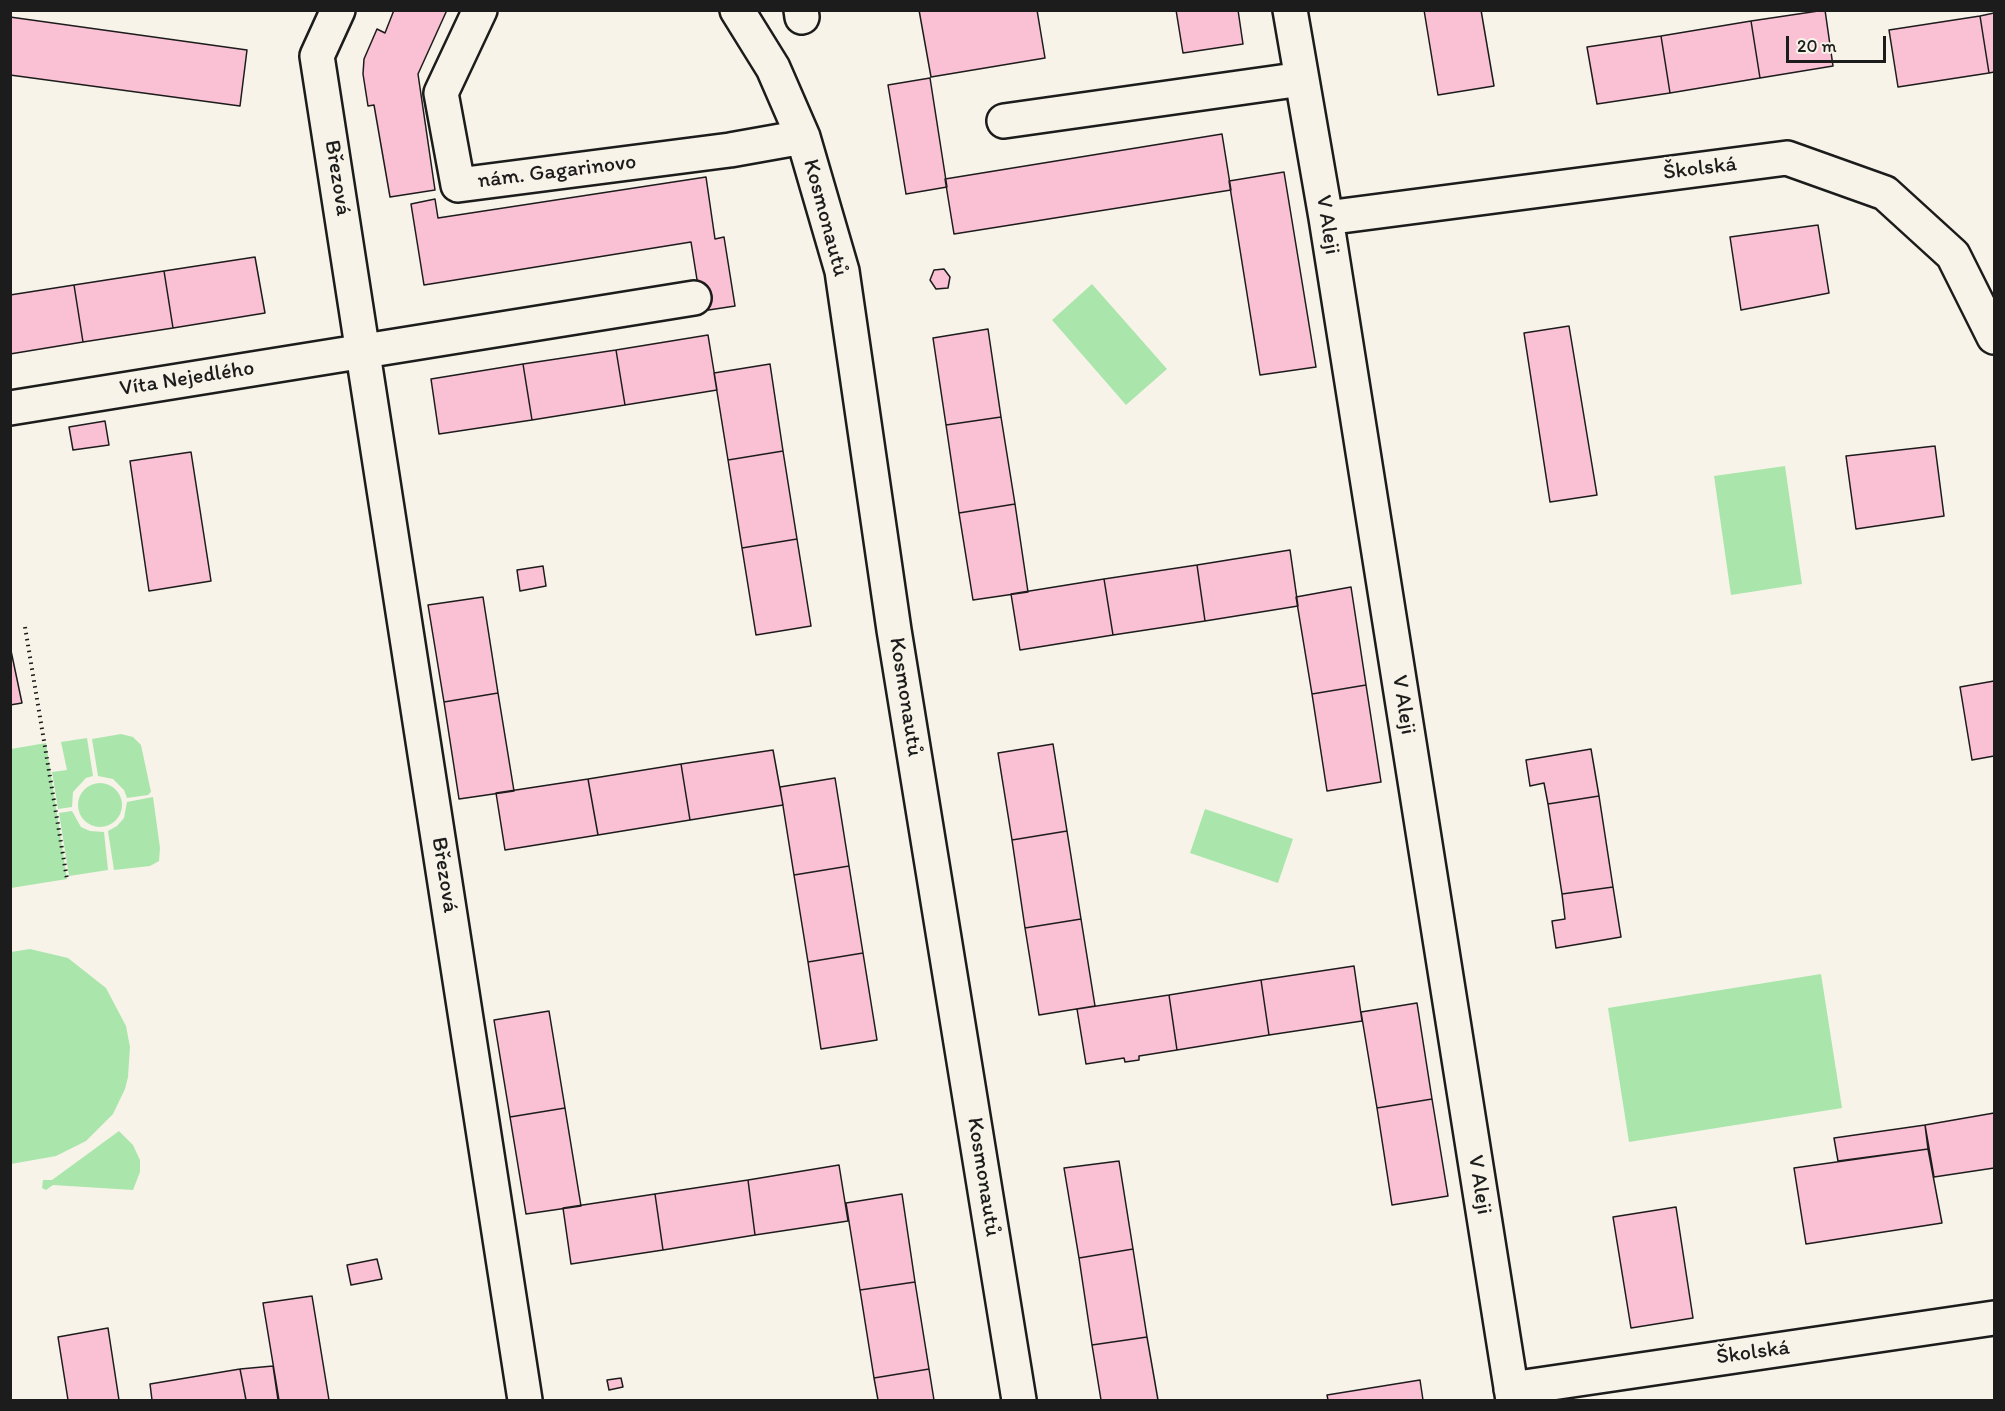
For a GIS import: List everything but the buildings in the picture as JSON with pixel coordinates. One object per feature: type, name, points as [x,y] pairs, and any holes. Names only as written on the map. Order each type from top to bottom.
[{"type":"street","name":"Březová","points":[[338,10],[317,56],[525,1401]]},
{"type":"street","name":"nám. Gagarinovo","points":[[480,10],[441,93],[458,185],[730,150],[803,137]]},
{"type":"street","name":"Kosmonautů","points":[[737,10],[773,68],[803,137],[842,271],[896,642],[1019,1401]]},
{"type":"street","name":"V Aleji","points":[[1290,10],[1326,218],[1512,1395]]},
{"type":"street","points":[[1004,121],[1302,79]]},
{"type":"street","name":"Školská","points":[[1326,218],[1786,158],[1885,193],[1953,255],[1995,338]]},
{"type":"street","points":[[363,350],[694,298]]},
{"type":"street","name":"Víta Nejedlého","points":[[10,408],[363,350]]},
{"type":"street","name":"Školská","points":[[1512,1395],[1995,1318]]},
{"type":"path","points":[[25,627],[67,879]]},
{"type":"green space","points":[[1092,284],[1167,369],[1126,405],[1052,320]]},
{"type":"green space","points":[[1785,466],[1802,584],[1731,595],[1714,476]]},
{"type":"green space","points":[[121,734],[133,737],[141,745],[151,792],[148,795],[127,798],[124,790],[113,779],[98,776],[92,739]]},
{"type":"green space","points":[[87,738],[93,776],[86,778],[73,792],[72,807],[58,809],[52,772],[67,770],[61,742]]},
{"type":"green space","points":[[46,743],[67,879],[11,888],[11,749]]},
{"type":"green space","points":[[100,783],[109,784],[116,789],[121,796],[121,814],[116,821],[109,826],[100,827],[91,826],[84,821],[79,814],[78,805],[79,796],[84,789],[91,784]]},
{"type":"green space","points":[[153,797],[160,848],[159,861],[150,866],[114,870],[108,831],[124,818],[127,802]]},
{"type":"green space","points":[[1205,809],[1293,839],[1278,883],[1190,853]]},
{"type":"green space","points":[[72,811],[81,827],[90,831],[104,832],[108,870],[69,876],[59,813]]},
{"type":"green space","points":[[30,949],[68,958],[106,988],[126,1026],[130,1047],[128,1077],[113,1114],[86,1141],[56,1156],[11,1164],[11,952]]},
{"type":"green space","points":[[1821,974],[1842,1108],[1629,1142],[1608,1008]]},
{"type":"green space","points":[[119,1131],[133,1145],[140,1160],[140,1172],[133,1190],[53,1185],[46,1190],[42,1188],[43,1180],[52,1180]]}]
